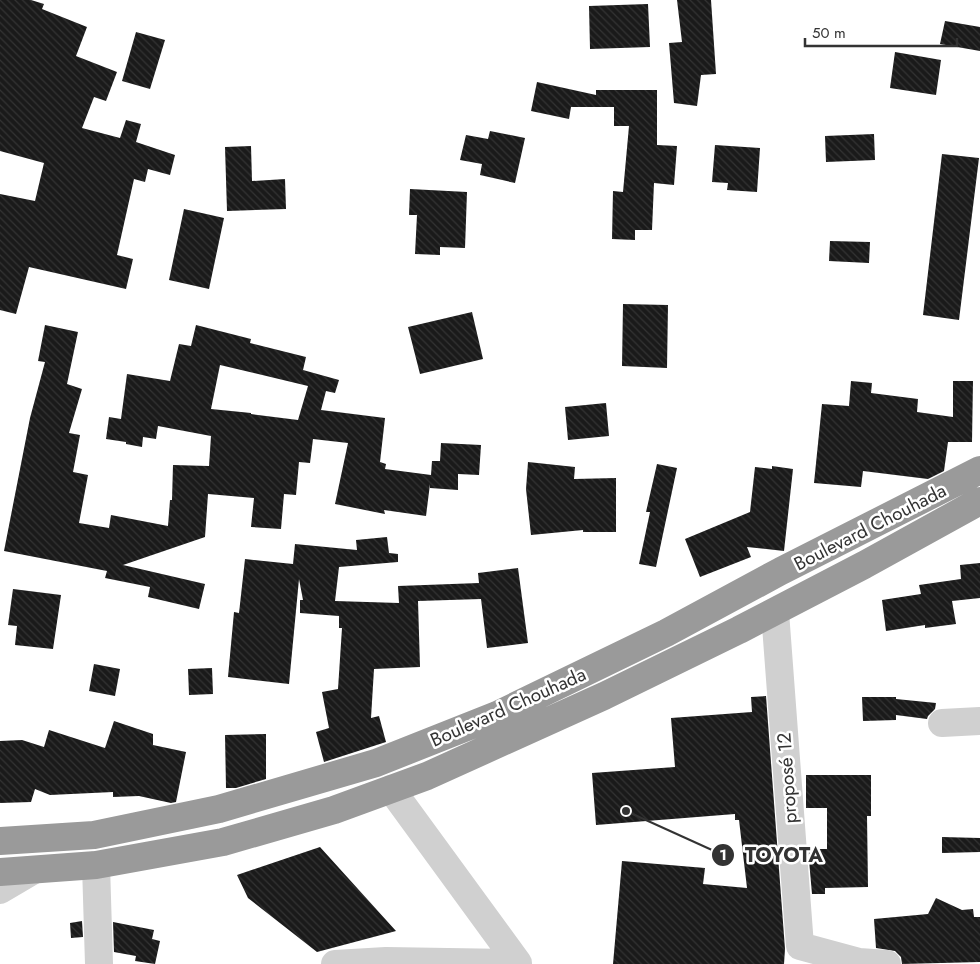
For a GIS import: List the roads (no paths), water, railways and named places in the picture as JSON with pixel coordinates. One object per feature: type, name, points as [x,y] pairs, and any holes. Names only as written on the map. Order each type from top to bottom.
[{"type":"highway","name":"Boulevard Chouhada","points":[[0,841],[94,835],[114,831],[219,809],[376,763],[497,715],[657,638],[781,571],[980,470]]},
{"type":"highway","points":[[0,872],[96,865],[223,842],[334,810],[427,776],[604,696],[775,612],[980,501]]},
{"type":"street","name":"proposé 12","points":[[775,612],[800,946],[859,962],[887,964]]},
{"type":"street","points":[[942,723],[980,721]]},
{"type":"street","points":[[335,964],[518,963],[391,789]]},
{"type":"street","points":[[96,865],[99,964]]},
{"type":"street","points":[[0,890],[34,870]]},
{"type":"place","name":"TOYOTA","points":[[626,811]]}]
